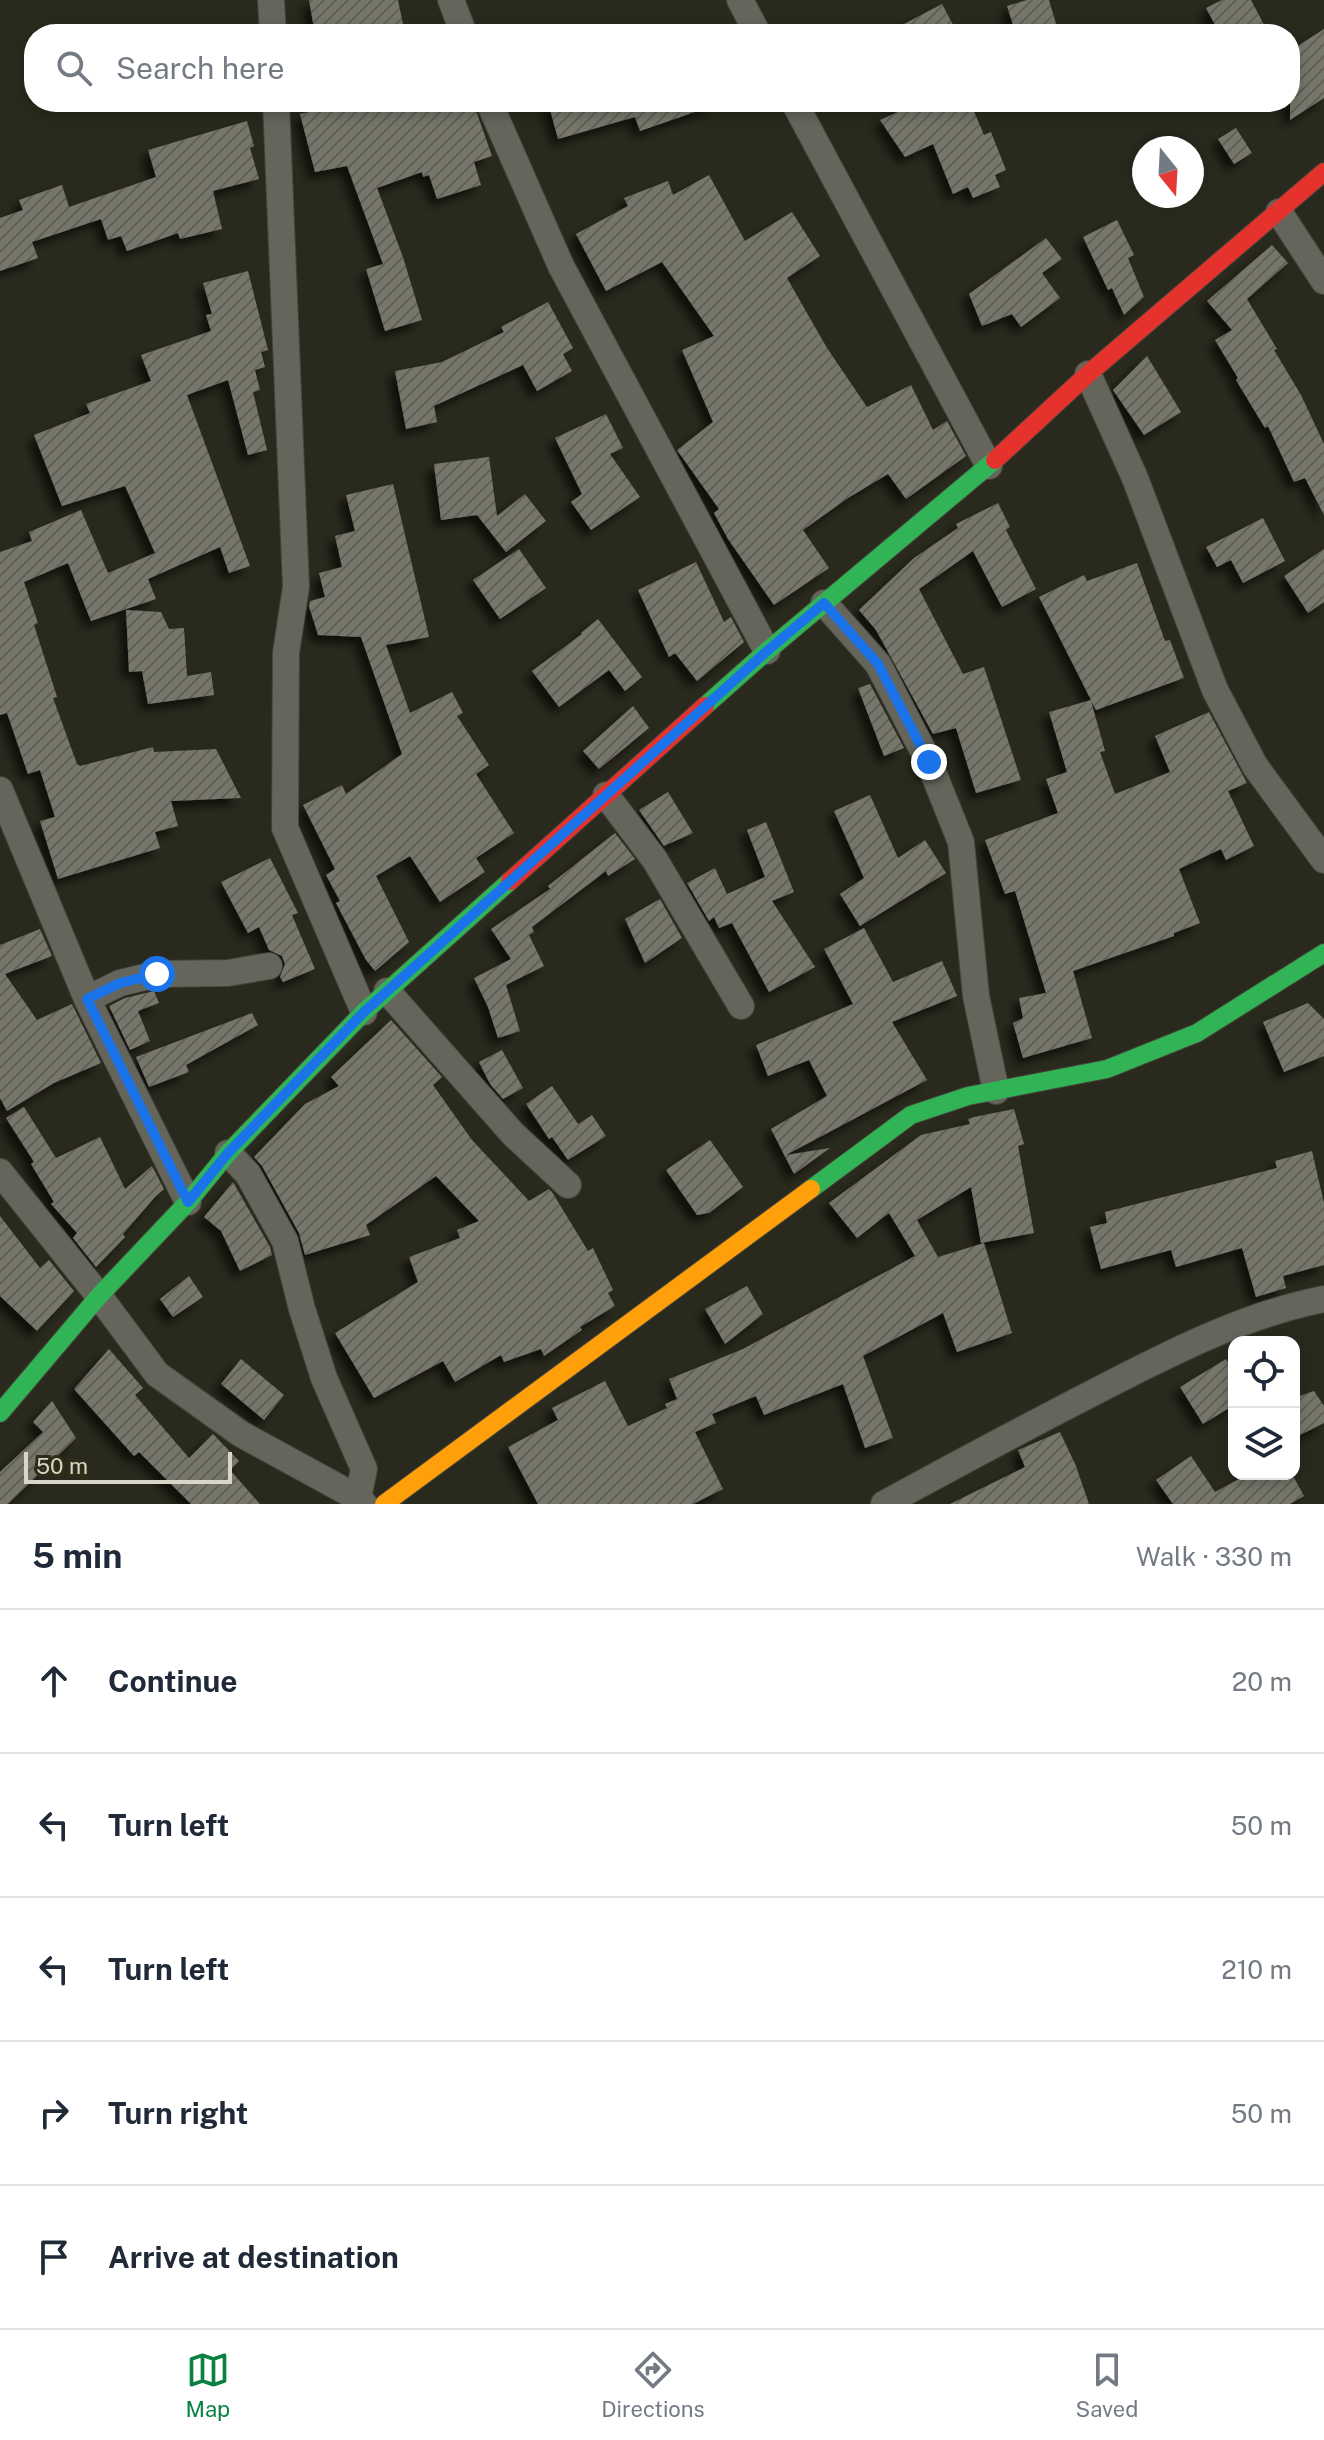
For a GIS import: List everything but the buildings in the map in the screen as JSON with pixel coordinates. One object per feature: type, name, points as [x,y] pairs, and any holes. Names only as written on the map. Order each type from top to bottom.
[{"type":"street","points":[[271,0],[272,24]]},
{"type":"street","points":[[451,0],[460,24]]},
{"type":"street","points":[[740,0],[753,24]]},
{"type":"street","points":[[276,112],[296,587],[286,653],[285,828],[364,1012]]},
{"type":"street","points":[[493,112],[561,266],[767,651]]},
{"type":"street","points":[[799,112],[989,466]]},
{"type":"street","points":[[0,1413],[99,1296],[188,1202],[228,1153],[364,1012],[767,651],[989,466],[1088,374],[1324,172]]},
{"type":"street","points":[[1279,212],[1324,281]]},
{"type":"street","points":[[1088,374],[1135,478],[1215,690],[1255,766],[1324,860]]},
{"type":"street","points":[[824,603],[878,664],[929,762],[961,842],[976,996],[996,1091]]},
{"type":"street","points":[[0,790],[87,999],[188,1202]]},
{"type":"street","points":[[606,795],[655,860],[741,1006]]},
{"type":"street","points":[[384,1504],[911,1115],[968,1096],[1107,1069],[1197,1033],[1324,953]]},
{"type":"street","points":[[87,999],[120,983],[157,974],[228,973],[269,966]]},
{"type":"street","points":[[387,991],[513,1134],[568,1185]]},
{"type":"street","points":[[0,1172],[157,1374],[241,1434],[361,1501],[364,1469],[324,1378],[285,1241],[248,1174],[228,1153]]},
{"type":"street","points":[[884,1504],[1037,1421],[1199,1339],[1295,1305],[1324,1299]]},
{"type":"traffic: fast","points":[[705,706],[995,460]]},
{"type":"traffic: fast","points":[[0,1413],[99,1296],[188,1202],[228,1153],[364,1012],[510,881]]},
{"type":"traffic: fast","points":[[811,1189],[911,1115],[968,1096],[1107,1069],[1197,1033],[1324,953]]},
{"type":"traffic: slow","points":[[384,1504],[811,1189]]},
{"type":"traffic: jam","points":[[995,460],[1088,374],[1324,172]]},
{"type":"traffic: jam","points":[[510,881],[705,706]]},
{"type":"route","points":[[157,974],[120,983],[87,999],[188,1202],[228,1153],[364,1012],[824,603],[878,664],[929,762]]}]
